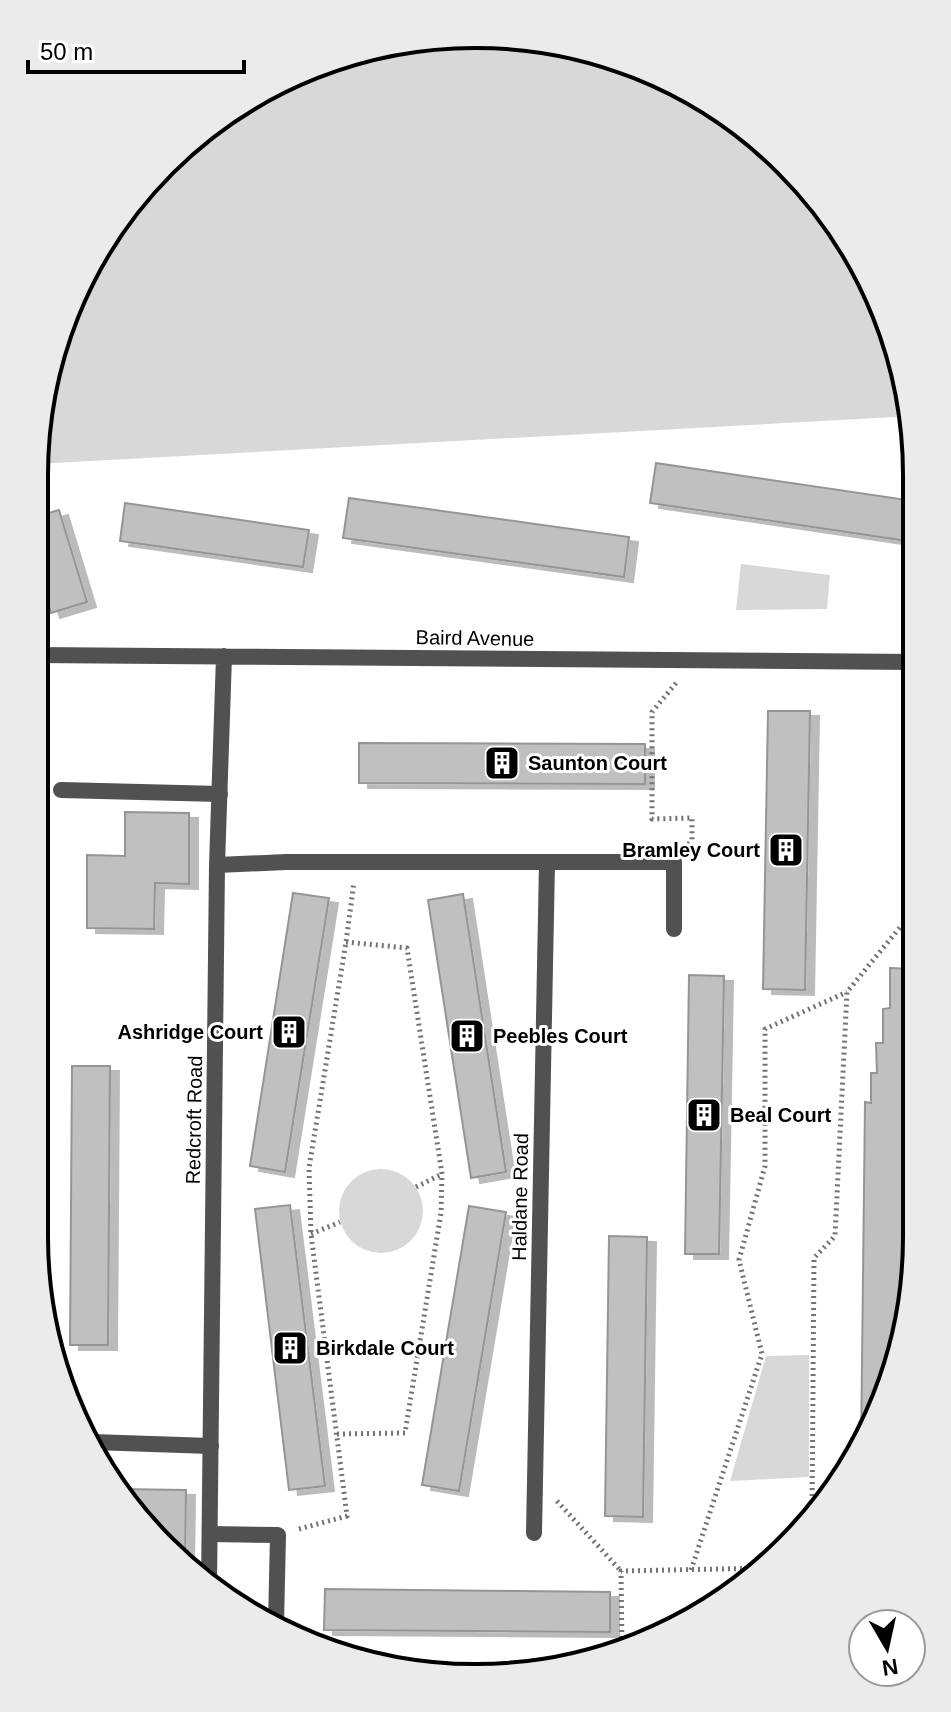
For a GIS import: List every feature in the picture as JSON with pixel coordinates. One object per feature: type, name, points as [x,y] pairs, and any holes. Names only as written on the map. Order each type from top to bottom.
[{"type":"street","name":"Baird Avenue","points":[[48,655],[903,662]]},
{"type":"street","name":"Redcroft Road","points":[[209,1571],[217,865],[224,656]]},
{"type":"street","points":[[61,790],[220,794]]},
{"type":"street","points":[[217,865],[354,861],[674,862],[674,929]]},
{"type":"street","name":"Haldane Road","points":[[534,1533],[547,863]]},
{"type":"street","points":[[101,1442],[211,1446]]},
{"type":"street","points":[[210,1534],[278,1535],[276,1615]]},
{"type":"path","points":[[674,862],[692,840],[692,818],[652,819],[652,712],[694,660]]},
{"type":"path","points":[[278,1535],[347,1516],[311,1234],[309,1168],[353,895],[354,861]]},
{"type":"path","points":[[691,1570],[762,1354],[739,1260],[765,1166],[765,1029],[847,992],[903,924]]},
{"type":"path","points":[[337,1434],[405,1433],[441,1213],[442,1174],[407,948],[346,942]]},
{"type":"path","points":[[812,1500],[814,1258],[835,1236],[847,992]]},
{"type":"path","points":[[416,1187],[442,1174]]},
{"type":"path","points":[[311,1234],[340,1222]]},
{"type":"path","points":[[534,1477],[621,1571],[622,1638]]},
{"type":"path","points":[[621,1571],[745,1569]]},
{"type":"shaded area","points":[[448,49],[531,52],[559,56],[613,71],[665,92],[736,136],[797,194],[846,262],[880,338],[899,417],[48,463],[56,392],[71,338],[92,286],[136,215],[173,173],[215,136],[286,92],[365,63],[392,56]]},
{"type":"shaded area","points":[[741,564],[830,575],[827,609],[736,610]]},
{"type":"shaded area","points":[[381,1169],[397,1172],[411,1181],[420,1195],[423,1211],[420,1227],[411,1241],[397,1250],[381,1253],[365,1250],[351,1241],[342,1227],[339,1211],[342,1195],[351,1181],[365,1172]]},
{"type":"shaded area","points":[[809,1355],[809,1477],[730,1481],[766,1356]]},
{"type":"building","points":[[656,463],[903,499],[903,540],[650,503]]},
{"type":"building","points":[[349,498],[629,537],[624,577],[343,538]]},
{"type":"building","points":[[125,503],[309,530],[303,567],[120,541]]},
{"type":"building","points":[[59,510],[87,602],[51,613],[48,603],[48,513]]},
{"type":"building","name":"Bramley Court","points":[[768,711],[810,711],[805,990],[763,989]]},
{"type":"building","name":"Saunton Court","points":[[359,743],[645,744],[645,784],[359,783]]},
{"type":"building","points":[[125,812],[189,813],[189,884],[155,883],[154,929],[87,928],[87,855],[125,856]]},
{"type":"building","name":"Ashridge Court","points":[[293,893],[329,898],[285,1172],[250,1166]]},
{"type":"building","name":"Peebles Court","points":[[463,894],[506,1172],[471,1178],[428,900]]},
{"type":"building","points":[[890,968],[903,969],[902,1264],[895,1320],[888,1347],[861,1420],[865,1102],[871,1103],[871,1073],[877,1073],[876,1043],[883,1043],[883,1009],[890,1008]]},
{"type":"building","name":"Beal Court","points":[[689,975],[724,976],[719,1254],[685,1254]]},
{"type":"building","points":[[72,1066],[110,1066],[108,1345],[70,1345]]},
{"type":"building","name":"Birkdale Court","points":[[290,1205],[325,1486],[289,1490],[255,1209]]},
{"type":"building","points":[[469,1206],[506,1212],[459,1491],[422,1485]]},
{"type":"building","points":[[609,1236],[647,1237],[643,1517],[605,1516]]},
{"type":"building","points":[[131,1489],[186,1490],[185,1550]]},
{"type":"building","points":[[325,1589],[610,1592],[610,1632],[324,1630]]},
{"type":"place","name":"Saunton Court","points":[[502,763]]},
{"type":"place","name":"Bramley Court","points":[[786,850]]},
{"type":"place","name":"Ashridge Court","points":[[289,1032]]},
{"type":"place","name":"Peebles Court","points":[[467,1036]]},
{"type":"place","name":"Beal Court","points":[[704,1115]]},
{"type":"place","name":"Birkdale Court","points":[[290,1348]]}]
